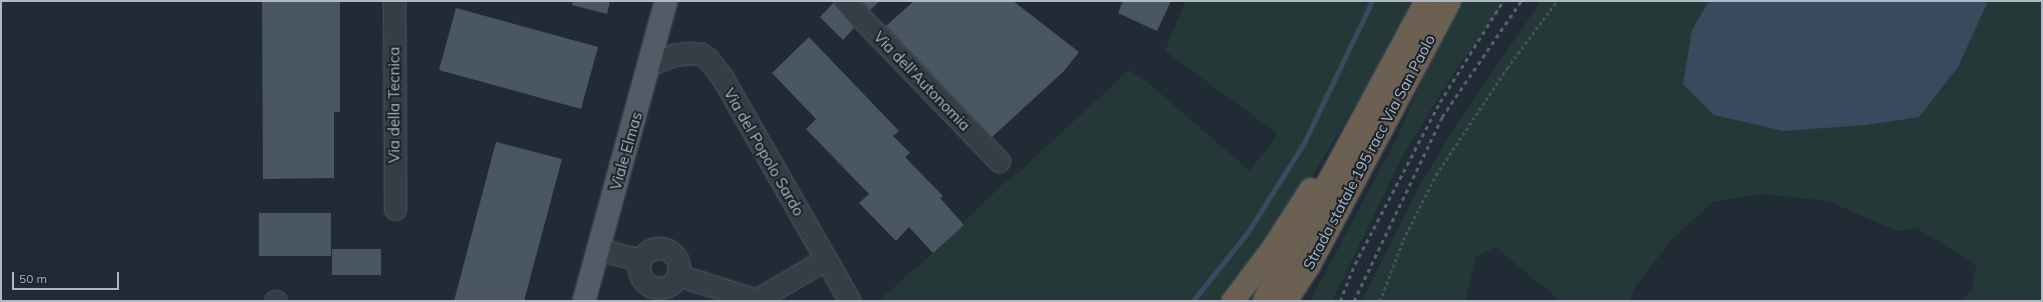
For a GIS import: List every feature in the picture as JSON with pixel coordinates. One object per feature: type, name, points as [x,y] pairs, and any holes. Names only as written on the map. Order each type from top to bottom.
[{"type":"highway","name":"Strada statale 195 racc Via San Paolo","points":[[1264,301],[1423,6]]},
{"type":"highway","name":"Strada statale 195 racc Via San Paolo","points":[[1286,301],[1309,266],[1445,9]]},
{"type":"highway","points":[[1233,301],[1273,248],[1323,171],[1344,155]]},
{"type":"highway","points":[[1302,301],[1307,292],[1309,266]]},
{"type":"main road","name":"Viale Elmas","points":[[584,301],[666,1]]},
{"type":"street","name":"Via della Tecnica","points":[[394,1],[395,209]]},
{"type":"street","name":"Via dell'Autonomia","points":[[845,1],[999,162]]},
{"type":"street","name":"Via del Popolo Sardo","points":[[649,65],[674,55],[689,53],[701,54],[708,59],[722,77],[850,301]]},
{"type":"street","points":[[655,248],[669,250],[678,261],[678,275],[675,280],[664,288],[652,287],[641,279],[640,260],[649,250],[655,248]]},
{"type":"street","points":[[598,249],[640,260]]},
{"type":"street","points":[[678,275],[756,300],[826,259]]},
{"type":"path","points":[[1380,301],[1403,240],[1436,175],[1507,68],[1557,1]]},
{"type":"green space","points":[[1185,1],[1506,1],[1455,71],[1402,157],[1332,301],[1310,301],[1397,138],[1433,54],[1386,56],[1296,202],[1225,301],[878,301],[933,253],[1004,183],[1018,173],[1129,70],[1146,81],[1250,171],[1278,134],[1165,51]]},
{"type":"green space","points":[[1541,1],[2042,1],[2042,301],[1961,301],[1972,289],[1976,265],[1917,228],[1897,231],[1828,201],[1760,194],[1713,202],[1672,239],[1633,290],[1630,301],[1561,301],[1495,247],[1476,257],[1465,301],[1362,301],[1414,196],[1452,131]]},
{"type":"water","points":[[1709,1],[1988,1],[1958,67],[1919,117],[1866,125],[1783,131],[1714,115],[1683,84],[1692,30]]},
{"type":"building","points":[[262,1],[340,1],[340,112],[334,112],[334,178],[263,179]]},
{"type":"building","points":[[573,1],[610,1],[607,14],[572,5]]},
{"type":"building","points":[[862,1],[880,1],[870,10]]},
{"type":"building","points":[[914,1],[1013,1],[1079,52],[1064,71],[992,137],[886,26]]},
{"type":"building","points":[[1123,1],[1171,1],[1157,31],[1118,13]]},
{"type":"building","points":[[833,3],[854,28],[843,40],[820,17]]},
{"type":"building","points":[[456,8],[598,47],[581,109],[439,70]]},
{"type":"building","points":[[809,37],[899,131],[893,136],[910,153],[905,157],[943,196],[940,198],[964,225],[933,253],[909,227],[896,241],[859,203],[869,194],[806,129],[816,119],[772,73]]},
{"type":"building","points":[[496,142],[562,159],[524,301],[454,301]]},
{"type":"building","points":[[259,213],[331,213],[331,256],[259,256]]},
{"type":"building","points":[[332,249],[381,249],[381,275],[332,275]]},
{"type":"waterway","points":[[1193,301],[1248,232],[1304,143],[1372,1]]},
{"type":"railway","points":[[1340,301],[1355,264],[1440,102],[1503,1]]},
{"type":"railway","points":[[1354,301],[1442,117],[1521,1]]}]
